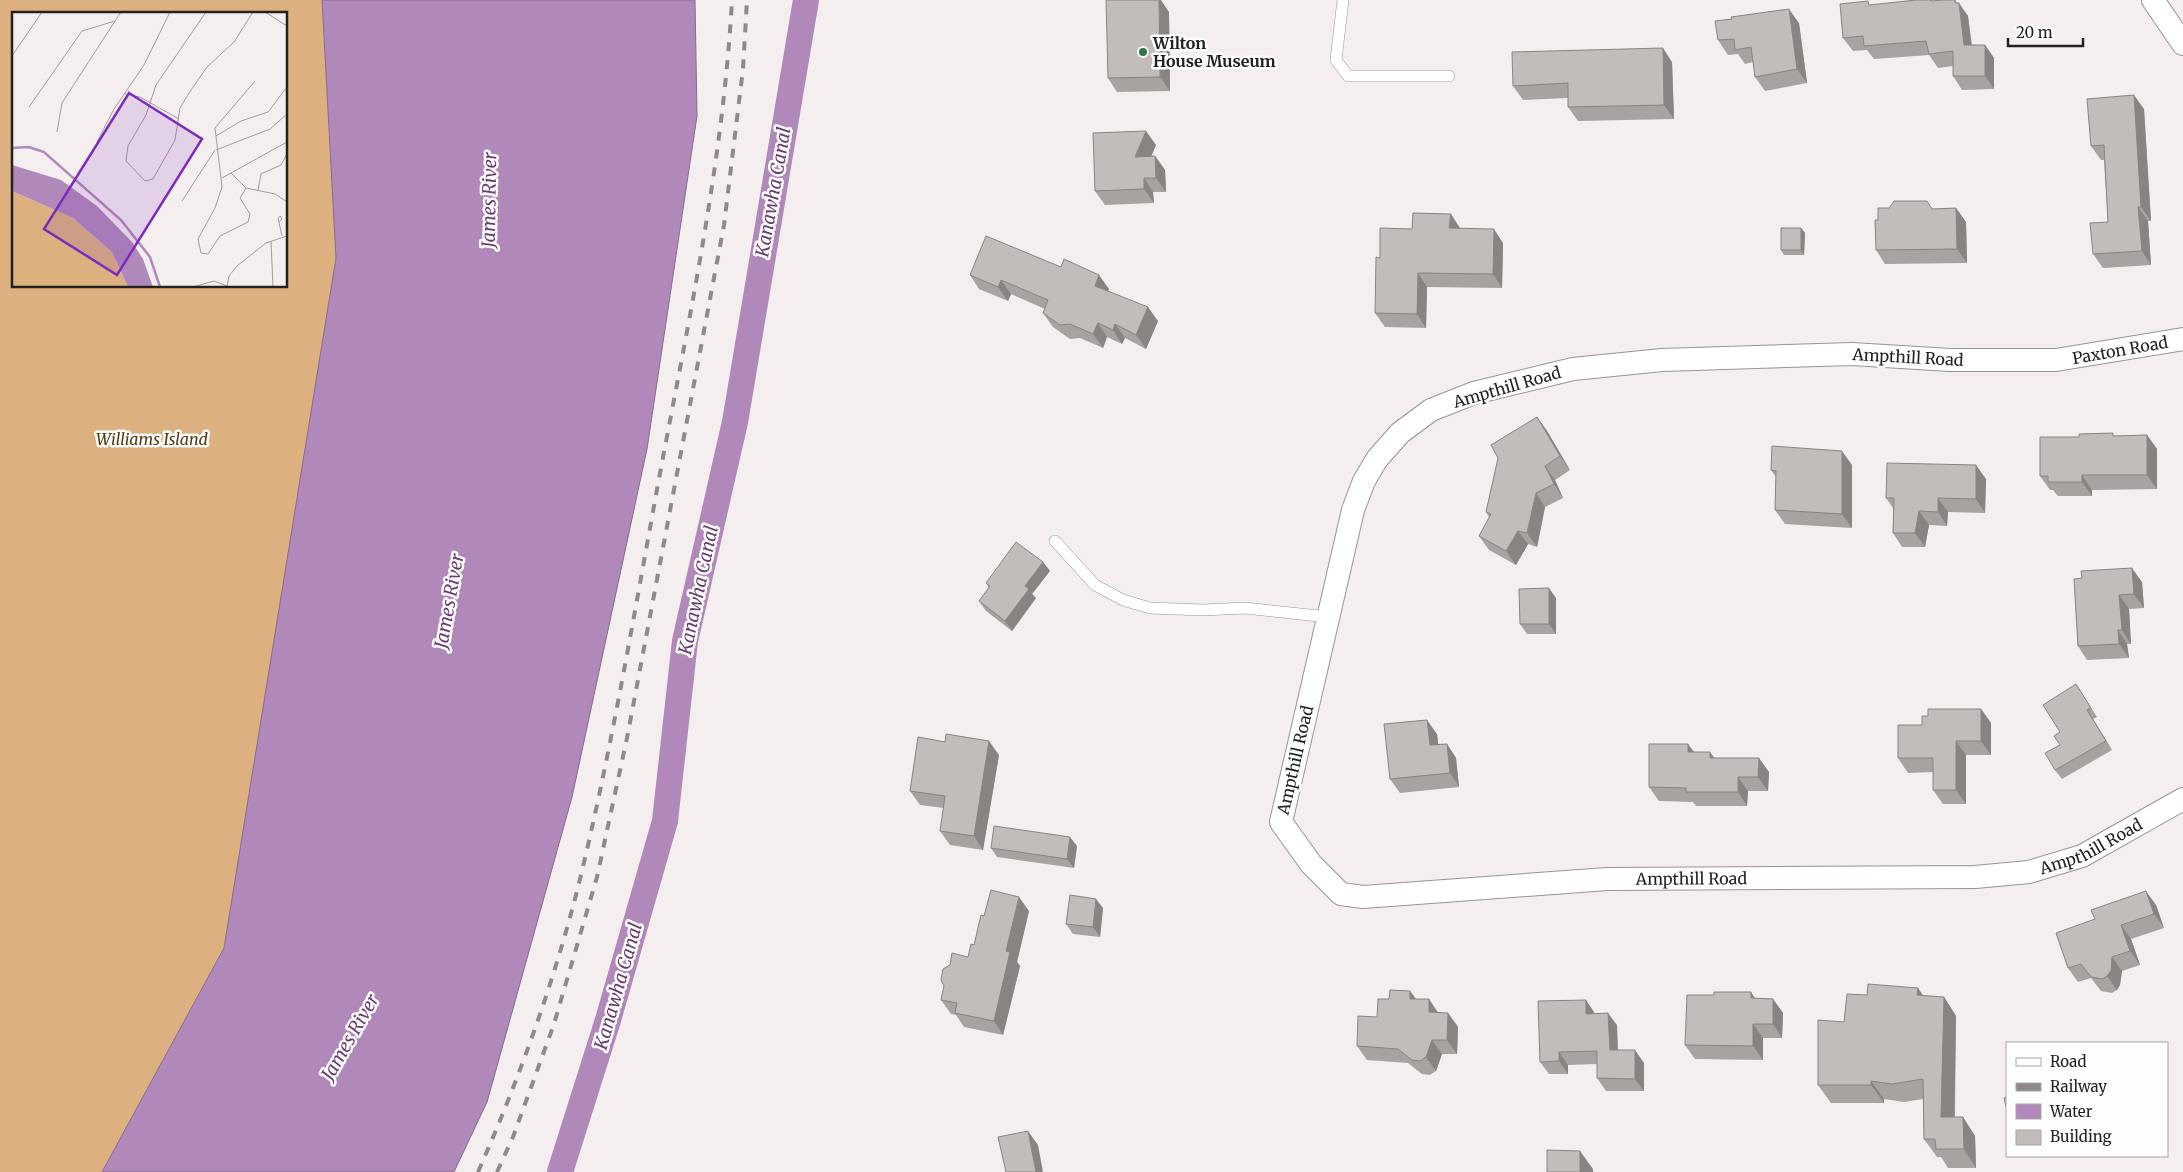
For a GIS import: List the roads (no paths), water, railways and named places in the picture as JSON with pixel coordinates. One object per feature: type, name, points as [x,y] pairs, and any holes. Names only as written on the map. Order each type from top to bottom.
[{"type":"street","points":[[2153,0],[2183,44]]},
{"type":"street","name":"Paxton Road","points":[[2056,360],[2183,339]]},
{"type":"street","name":"Ampthill Road","points":[[2056,360],[1950,360],[1852,354],[1662,360],[1573,369],[1474,393],[1431,410],[1400,433],[1377,459],[1364,481],[1353,510],[1281,822],[1311,864],[1341,894],[1362,897],[1607,879],[1975,877],[2029,872],[2082,856],[2183,799]]},
{"type":"lane","points":[[1343,0],[1336,60],[1348,76],[1449,76]]},
{"type":"lane","points":[[1055,540],[1095,585],[1123,600],[1141,606],[1202,610],[1245,608],[1328,616]]},
{"type":"water","name":"James River","points":[[322,0],[695,0],[697,116],[647,449],[572,797],[487,1102],[454,1172],[102,1172],[224,948],[336,258]]},
{"type":"waterway","name":"Kanawha Canal","points":[[560,1172],[608,1020],[665,821],[685,641],[735,422],[806,0]]},
{"type":"railway","points":[[478,1172],[508,1100],[548,989],[581,875],[603,778],[703,243],[721,122],[732,0]]},
{"type":"railway","points":[[497,1172],[513,1137],[554,1024],[597,877],[627,738],[724,225],[743,69],[747,0]]},
{"type":"place","name":"Wilton House Museum","points":[[1143,52]]},
{"type":"park label","name":"Williams Island","points":[[152,439]]}]
